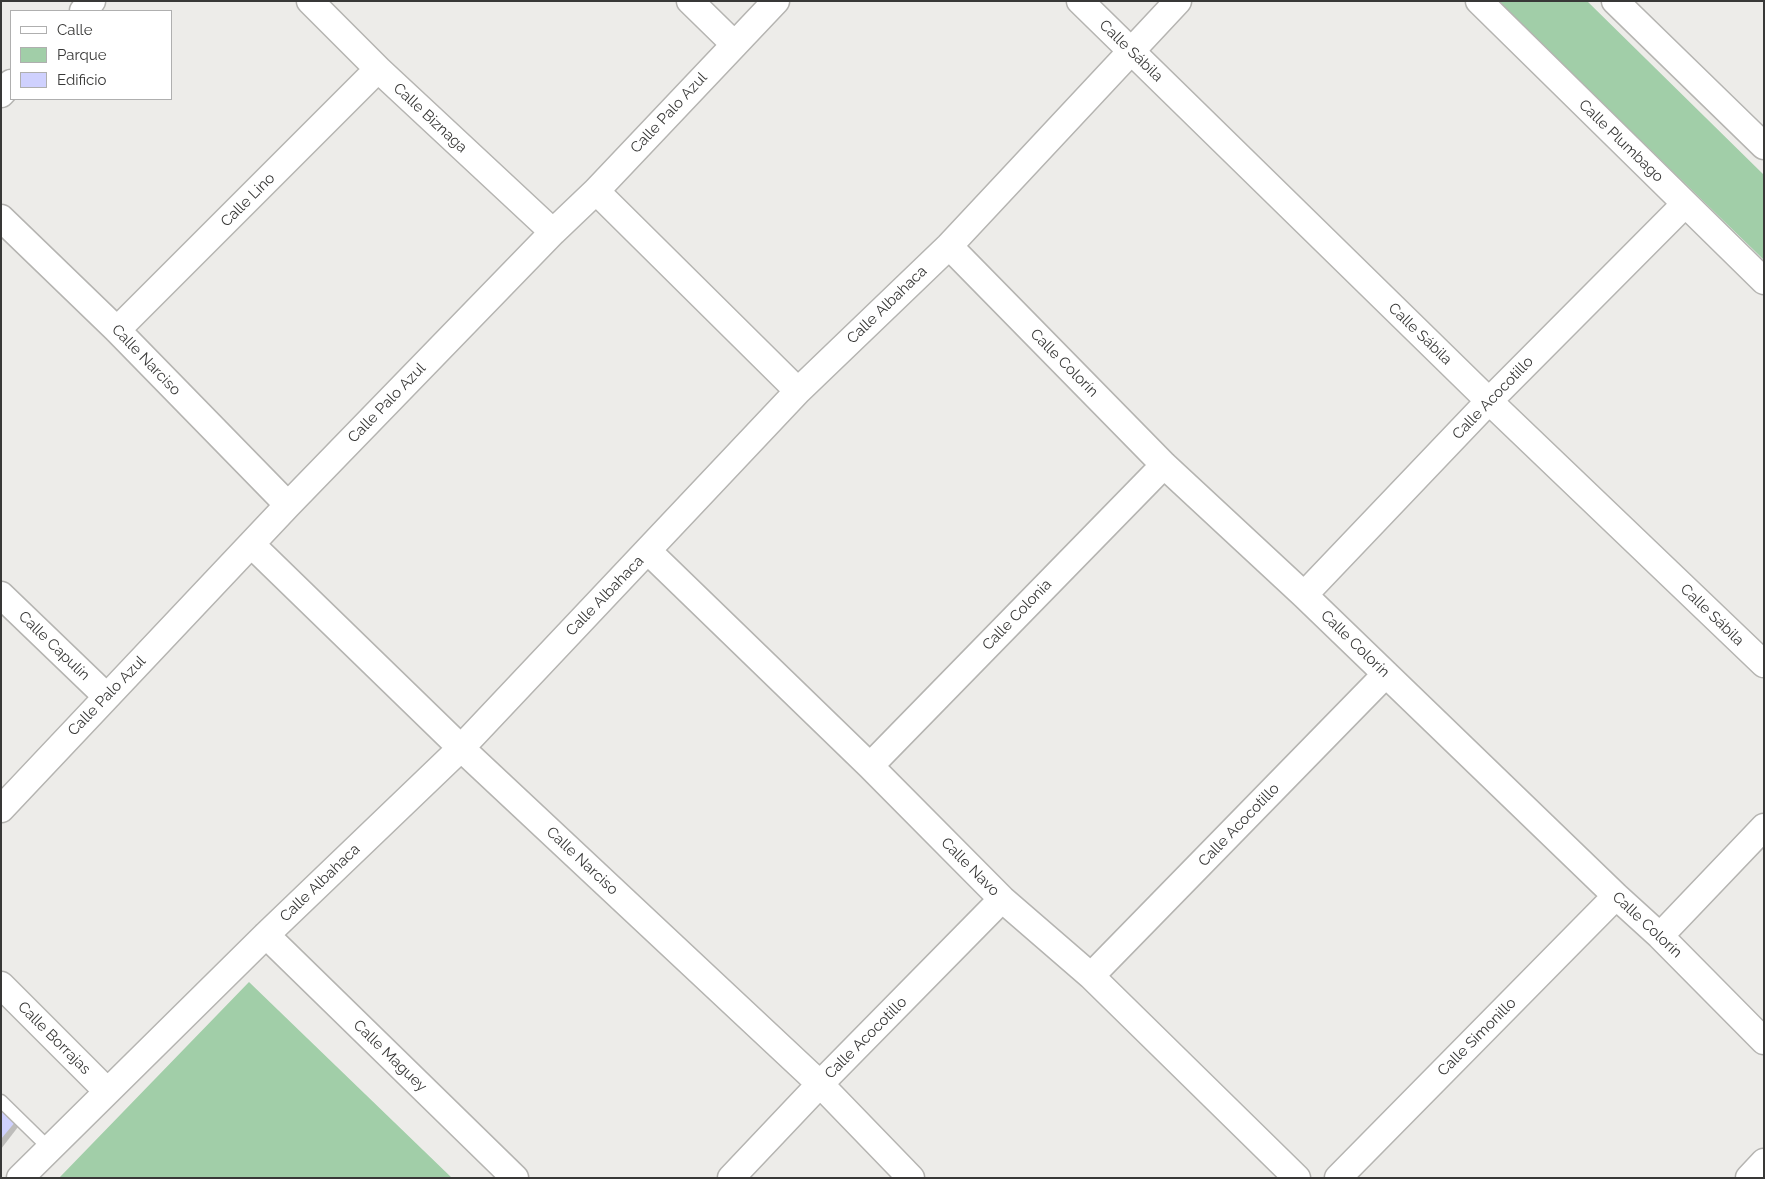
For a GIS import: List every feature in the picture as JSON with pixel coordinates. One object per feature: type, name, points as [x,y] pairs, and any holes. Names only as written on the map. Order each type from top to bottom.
[{"type":"street","points":[[83,10],[92,1]]},
{"type":"street","name":"Calle Biznaga","points":[[310,1],[378,69],[553,232]]},
{"type":"street","points":[[690,1],[734,44]]},
{"type":"street","name":"Calle Palo Azul","points":[[1,809],[288,505],[553,232],[596,191],[776,1]]},
{"type":"street","name":"Calle Sábila","points":[[1080,1],[1489,401],[1764,664]]},
{"type":"street","name":"Calle Albahaca","points":[[20,1178],[266,935],[460,748],[798,391],[948,246],[1178,1]]},
{"type":"street","name":"Calle Plumbago","points":[[1478,1],[1764,281]]},
{"type":"street","points":[[1615,1],[1759,131]]},
{"type":"street","name":"Calle Lino","points":[[118,330],[378,69]]},
{"type":"street","points":[[1,94],[10,84]]},
{"type":"street","points":[[596,191],[798,391]]},
{"type":"street","name":"Calle Acocotillo","points":[[1304,595],[1489,401],[1685,204]]},
{"type":"street","name":"Calle Narciso","points":[[1,218],[118,330],[288,505]]},
{"type":"street","name":"Calle Colorín","points":[[948,246],[1164,465],[1304,595],[1616,896],[1660,936],[1764,1040]]},
{"type":"street","name":"Calle Colonia","points":[[870,766],[1164,465]]},
{"type":"street","name":"Calle Narciso","points":[[252,545],[460,748],[820,1084],[911,1178]]},
{"type":"street","name":"Calle Navo","points":[[648,551],[870,766],[1002,899],[1091,976],[1297,1178]]},
{"type":"street","name":"Calle Capulín","points":[[1,595],[106,696]]},
{"type":"street","name":"Calle Acocotillo","points":[[1091,976],[1386,674]]},
{"type":"street","points":[[1660,936],[1764,827]]},
{"type":"street","name":"Calle Simonillo","points":[[1338,1178],[1616,896]]},
{"type":"street","name":"Calle Acocotillo","points":[[731,1178],[820,1084],[1002,899]]},
{"type":"street","name":"Calle Maguey","points":[[266,935],[515,1178]]},
{"type":"street","name":"Calle Borrajas","points":[[1,985],[107,1091]]},
{"type":"street","points":[[1749,1178],[1764,1162]]},
{"type":"lane","points":[[1,1101],[49,1148]]},
{"type":"green space","points":[[1497,1],[1587,1],[1764,175],[1764,260]]},
{"type":"green space","points":[[249,982],[452,1178],[59,1178]]},
{"type":"building","points":[[1,1109],[16,1121],[1,1139]]}]
